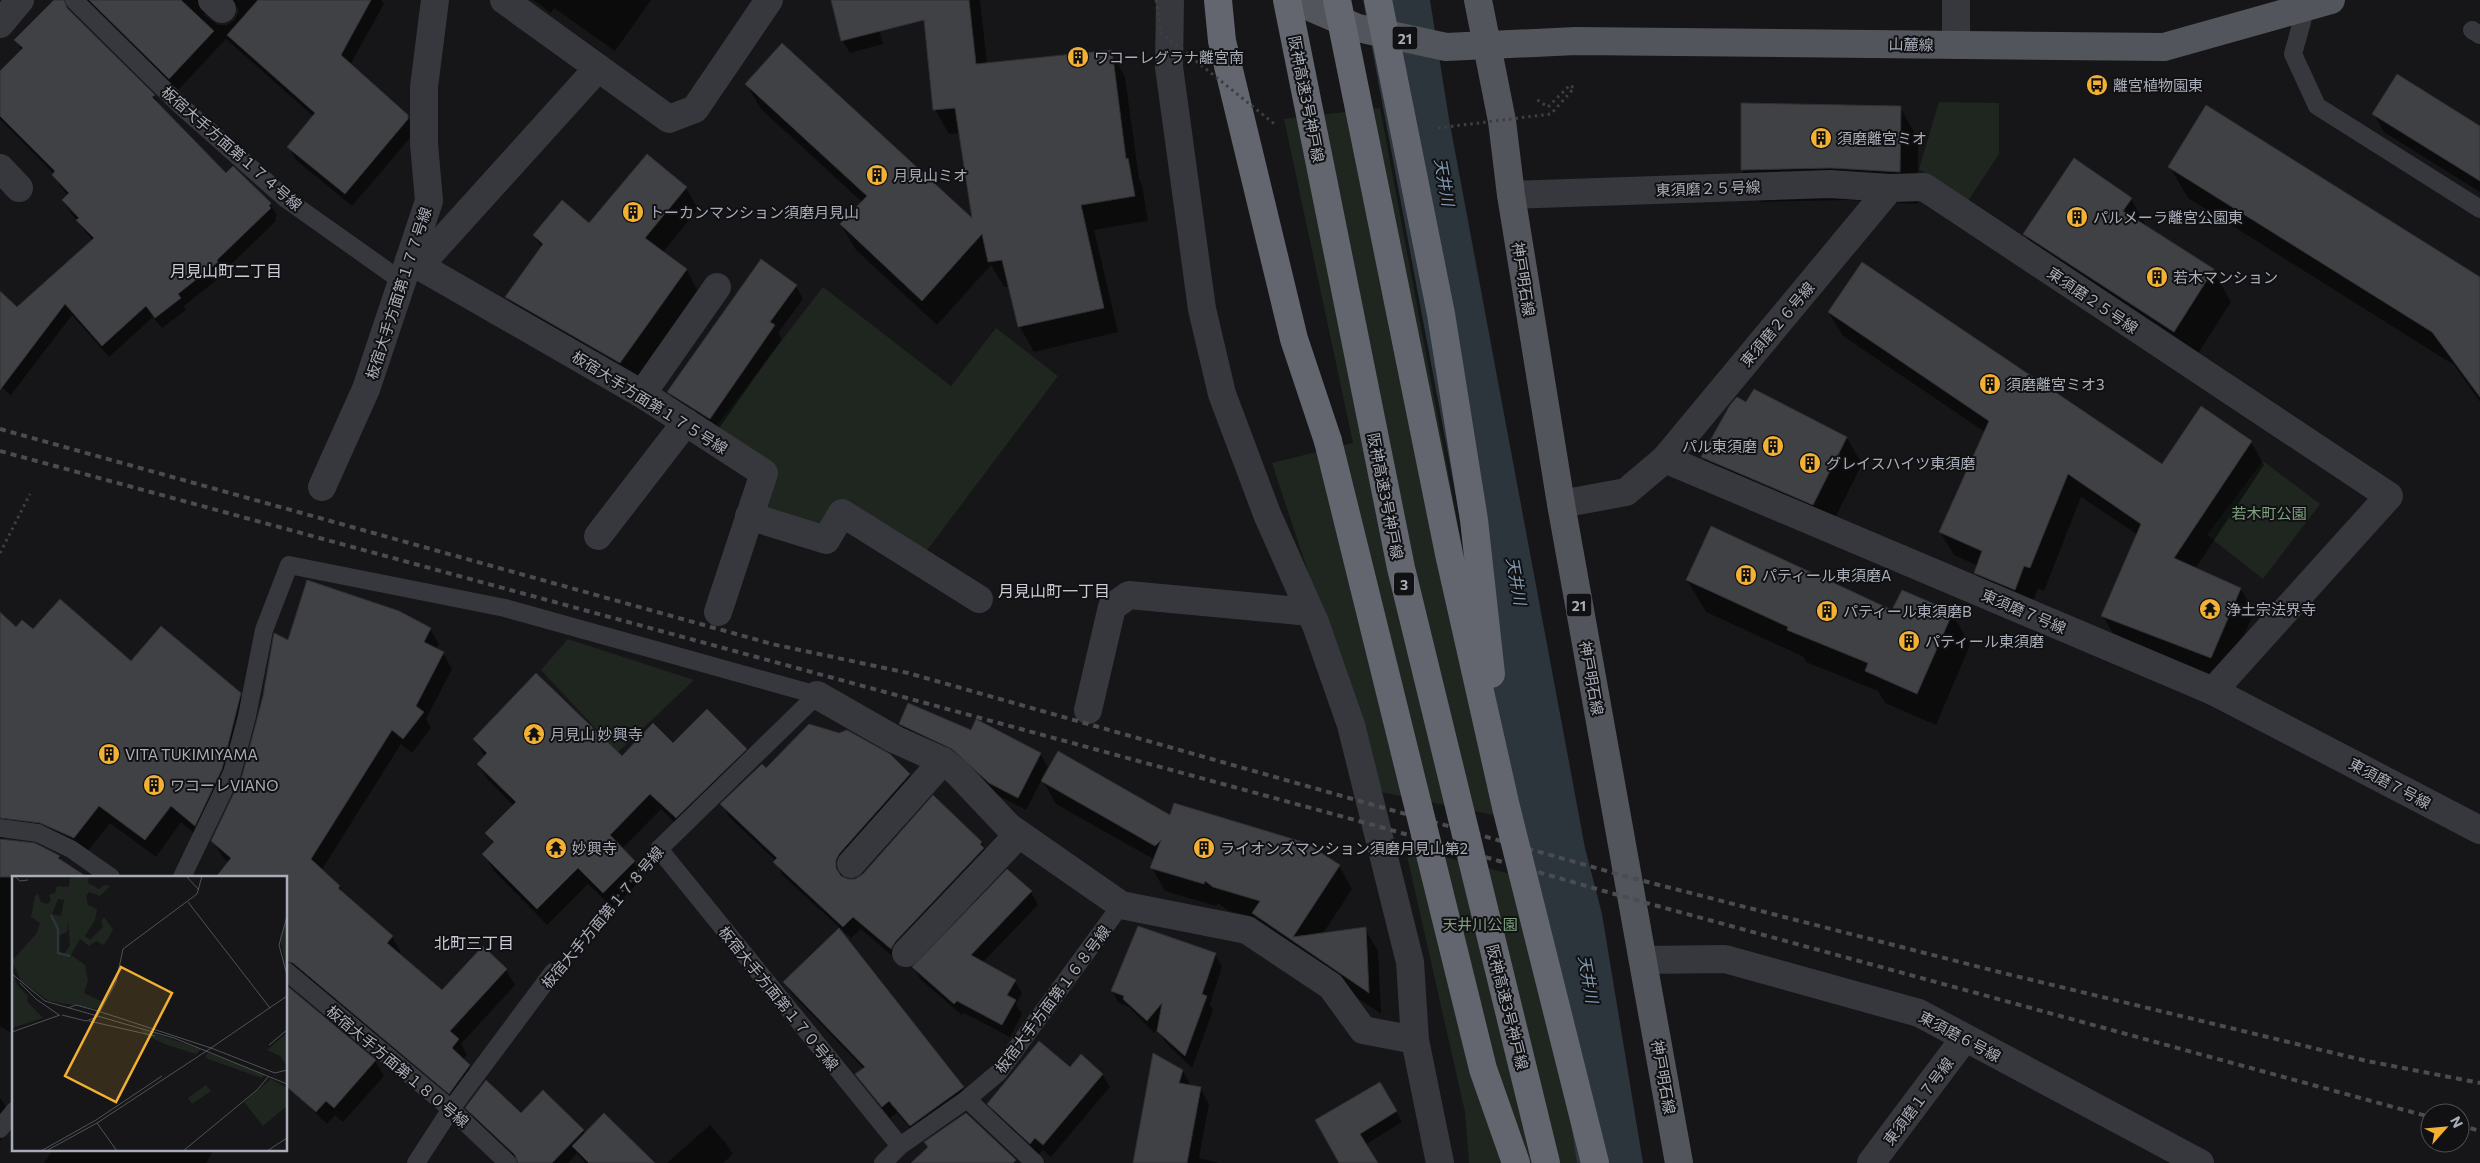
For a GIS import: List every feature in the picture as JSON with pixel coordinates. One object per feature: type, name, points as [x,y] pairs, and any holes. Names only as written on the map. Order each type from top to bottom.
[{"type":"highway","points":[[1218,0],[1222,41],[1294,339],[1328,441],[1483,1069],[1516,1163]]},
{"type":"highway","name":"阪神高速3号神戸線","points":[[1287,0],[1400,568],[1546,1163]]},
{"type":"highway","points":[[1337,0],[1449,554],[1506,807],[1595,1163]]},
{"type":"highway","points":[[1378,0],[1441,314],[1473,510],[1506,807]]},
{"type":"main road","name":"21","points":[[1293,0],[1364,30],[1446,47],[1486,45]]},
{"type":"main road","name":"神戸明石線","points":[[1478,0],[1502,121],[1511,196],[1560,504],[1679,1163]]},
{"type":"main road","name":"山麓線","points":[[1486,45],[1576,41],[2164,47],[2314,2]]},
{"type":"street","points":[[0,24],[20,0]]},
{"type":"street","name":"板宿大手方面第１７７号線","points":[[322,486],[366,389],[410,269],[429,201],[424,144],[424,87],[435,0]]},
{"type":"street","points":[[504,0],[669,118],[695,109],[768,0]]},
{"type":"street","points":[[1170,0],[1169,67],[1202,309],[1222,394],[1268,514],[1310,612],[1351,725],[1410,962],[1415,1040],[1440,1163]]},
{"type":"street","points":[[1956,0],[1956,45]]},
{"type":"street","points":[[410,269],[598,68]]},
{"type":"street","points":[[0,168],[19,188]]},
{"type":"street","name":"東須磨２５号線","points":[[1511,196],[1830,184],[1890,188],[1924,187],[2389,496],[2214,691]]},
{"type":"street","name":"東須磨２６号線","points":[[1665,459],[1890,188]]},
{"type":"street","name":"板宿大手方面第１７５号線","points":[[410,269],[642,394],[764,473],[718,612]]},
{"type":"street","points":[[642,394],[717,287]]},
{"type":"street","points":[[598,536],[686,422]]},
{"type":"street","points":[[1560,504],[1626,492],[1665,459]]},
{"type":"street","name":"東須磨７号線","points":[[1665,459],[2214,691],[2480,830]]},
{"type":"street","points":[[749,516],[826,540],[842,513],[979,599]]},
{"type":"street","points":[[1088,710],[1112,607],[1129,595],[1310,612]]},
{"type":"street","points":[[817,695],[894,739],[943,761],[957,772],[1009,827],[1122,905],[1247,930],[1330,986],[1363,1030],[1415,1040]]},
{"type":"street","points":[[851,864],[943,761]]},
{"type":"street","points":[[906,953],[1019,834]]},
{"type":"street","name":"東須磨６号線","points":[[1643,960],[1724,959],[1918,1013],[2200,1163]]},
{"type":"street","name":"東須磨１７号線","points":[[1871,1163],[1964,1039]]},
{"type":"lane","name":"板宿大手方面第１７４号線","points":[[74,0],[180,105],[286,199],[410,269]]},
{"type":"lane","points":[[2314,2],[2293,54],[2317,106],[2480,209]]},
{"type":"lane","points":[[182,876],[232,773],[264,630],[289,565],[505,608],[817,695]]},
{"type":"lane","name":"板宿大手方面第１７８号線","points":[[659,849],[817,695]]},
{"type":"lane","points":[[0,828],[38,833],[71,849],[110,876]]},
{"type":"lane","name":"板宿大手方面第１７０号線","points":[[659,849],[900,1146]]},
{"type":"lane","name":"板宿大手方面第１６８号線","points":[[884,1163],[900,1146],[967,1099],[999,1072],[1122,905]]},
{"type":"lane","name":"板宿大手方面第１７８号線","points":[[416,1163],[451,1108],[553,972]]},
{"type":"lane","name":"板宿大手方面第１８０号線","points":[[288,973],[451,1108],[508,1163]]},
{"type":"lane","points":[[967,1099],[1035,1163]]},
{"type":"lane","points":[[0,1128],[12,1113]]},
{"type":"path","points":[[0,553],[30,494]]},
{"type":"path","name":"板宿大手方面第１７８号線","points":[[553,972],[659,849]]},
{"type":"green space","points":[[1939,102],[1999,103],[1999,154],[1968,201],[1919,169]]},
{"type":"green space","points":[[1380,108],[1513,819],[1381,792],[1272,463],[1353,443],[1284,119]]},
{"type":"green space","points":[[823,287],[951,386],[996,328],[1058,376],[925,553],[840,499],[824,526],[764,510],[776,467],[716,426]]},
{"type":"green space","name":"若木町公園","points":[[2263,461],[2320,504],[2263,579],[2207,535]]},
{"type":"green space","points":[[568,639],[694,680],[582,786],[562,766],[596,729],[541,670]]},
{"type":"green space","name":"天井川公園","points":[[1405,847],[1530,879],[1578,1163],[1469,1163],[1465,1112]]},
{"type":"water","name":"天井川","points":[[1363,0],[1430,0],[1449,119],[1585,848],[1602,914],[1643,1163],[1577,1163],[1533,882],[1519,833]]},
{"type":"building","points":[[54,0],[64,0],[67,8],[155,95],[152,97],[226,173],[233,166],[271,203],[269,206],[271,208],[217,260],[218,262],[178,294],[181,298],[155,318],[146,306],[102,346],[65,304],[0,390],[0,291],[17,307],[94,238],[76,220],[79,218],[62,200],[69,193],[52,175],[55,171],[0,116],[0,71],[23,48],[14,40]]},
{"type":"building","points":[[89,0],[181,0],[214,31],[169,79]]},
{"type":"building","points":[[258,0],[371,0],[341,55],[408,115],[408,119],[345,194],[287,147],[315,113],[227,35]]},
{"type":"building","points":[[831,0],[969,0],[976,64],[1112,50],[1126,159],[1128,158],[1135,196],[1081,205],[1104,308],[1018,327],[1002,260],[988,262],[982,234],[922,301],[840,224],[867,196],[745,84],[782,43],[972,218],[955,108],[933,110],[924,20],[841,41]]},
{"type":"building","points":[[2397,74],[2480,126],[2480,181],[2372,114]]},
{"type":"building","name":"須磨離宮ミオ","points":[[1741,103],[1901,106],[1900,172],[1831,168],[1741,170]]},
{"type":"building","points":[[2206,105],[2480,277],[2480,397],[2432,332],[2168,167]]},
{"type":"building","points":[[647,154],[687,187],[645,238],[687,269],[620,363],[505,297],[543,244],[533,235],[562,200],[589,223]]},
{"type":"building","points":[[2074,158],[2132,198],[2123,211],[2214,269],[2174,332],[2023,234]]},
{"type":"building","points":[[761,259],[797,285],[770,322],[775,325],[710,419],[667,392]]},
{"type":"building","points":[[1862,262],[2162,464],[2201,406],[2252,441],[2174,558],[2241,588],[2211,658],[2101,616],[2141,524],[2068,474],[2030,568],[2024,566],[2015,590],[1974,573],[1982,551],[1939,532],[1989,421],[1828,312]]},
{"type":"building","points":[[1754,389],[1847,437],[1813,505],[1701,457],[1730,405],[1737,397],[1746,402]]},
{"type":"building","points":[[1711,526],[1892,610],[1902,590],[1953,612],[1917,694],[1865,671],[1868,663],[1787,630],[1788,627],[1686,580]]},
{"type":"building","points":[[307,580],[399,611],[431,628],[424,642],[444,652],[416,706],[424,712],[403,739],[392,730],[311,859],[340,886],[338,888],[393,936],[387,943],[442,990],[483,946],[507,969],[450,1031],[459,1039],[452,1048],[470,1065],[449,1094],[293,963],[288,962],[288,876],[217,876],[231,858],[211,841],[242,776],[263,696],[274,633],[288,640]]},
{"type":"building","points":[[60,599],[131,661],[161,626],[241,693],[222,769],[195,826],[171,806],[145,840],[99,806],[74,838],[40,823],[0,818],[0,612],[16,627],[22,620],[33,629]]},
{"type":"building","points":[[536,673],[622,756],[653,723],[673,743],[707,709],[747,749],[676,818],[650,794],[610,835],[635,861],[603,893],[578,868],[537,909],[482,854],[494,842],[485,833],[516,802],[477,764],[487,753],[473,739]]},
{"type":"building","points":[[908,703],[971,730],[976,719],[1041,753],[1018,798],[989,783],[952,749],[899,724]]},
{"type":"building","points":[[809,724],[839,733],[847,730],[890,754],[910,774],[839,854],[836,860],[836,868],[841,876],[855,879],[863,874],[933,795],[982,842],[980,844],[984,848],[895,942],[891,949],[853,917],[843,927],[773,862],[777,858],[720,804],[762,764],[766,768]]},
{"type":"building","points":[[1058,751],[1170,815],[1174,803],[1306,843],[1340,865],[1293,937],[1366,927],[1369,993],[1252,913],[1260,901],[1213,887],[1205,881],[1204,884],[1150,868],[1161,840],[1155,846],[1041,781]]},
{"type":"building","points":[[0,839],[35,843],[60,856],[58,858],[85,876],[12,876],[0,877]]},
{"type":"building","points":[[1007,869],[1032,891],[971,955],[1016,980],[1007,995],[1016,1000],[1002,1025],[957,1001],[954,1004],[912,967]]},
{"type":"building","points":[[1138,926],[1216,953],[1202,994],[1207,996],[1185,1056],[1157,1031],[1162,1003],[1147,1021],[1123,999],[1124,996],[1111,991]]},
{"type":"building","points":[[839,928],[964,1087],[910,1126],[889,1101],[882,1107],[855,1074],[865,1067],[783,982]]},
{"type":"building","points":[[288,987],[376,1060],[334,1108],[326,1101],[316,1112],[288,1088]]},
{"type":"building","points":[[1039,1041],[1070,1067],[1081,1054],[1103,1074],[1043,1145],[1035,1138],[1030,1144],[987,1104]]},
{"type":"building","points":[[1153,1053],[1183,1070],[1179,1083],[1201,1087],[1187,1163],[1133,1163]]},
{"type":"building","points":[[486,1080],[521,1113],[543,1090],[584,1130],[552,1163],[518,1163],[515,1155],[465,1108]]},
{"type":"building","points":[[1380,1082],[1397,1111],[1360,1134],[1378,1163],[1339,1163],[1315,1120]]},
{"type":"building","points":[[604,1113],[655,1163],[589,1163],[572,1146]]},
{"type":"building","points":[[966,1113],[1016,1160],[1013,1163],[911,1163],[928,1147],[924,1142]]},
{"type":"railway","points":[[0,429],[772,644],[908,673],[1628,877],[2003,973],[2367,1061],[2480,1083]]},
{"type":"railway","points":[[0,451],[1377,826],[1632,899],[2420,1114]]},
{"type":"railway","points":[[2470,1128],[2480,1131]]},
{"type":"place","name":"ワコーレグラナ離宮南","points":[[1078,57]]},
{"type":"place","name":"離宮植物園東","points":[[2097,85]]},
{"type":"place","name":"須磨離宮ミオ","points":[[1821,138]]},
{"type":"place","name":"月見山ミオ","points":[[877,175]]},
{"type":"place","name":"トーカンマンション須磨月見山","points":[[633,212]]},
{"type":"place","name":"パルメーラ離宮公園東","points":[[2077,217]]},
{"type":"place","name":"若木マンション","points":[[2157,277]]},
{"type":"place","name":"須磨離宮ミオ3","points":[[1990,384]]},
{"type":"place","name":"パル東須磨","points":[[1773,446]]},
{"type":"place","name":"グレイスハイツ東須磨","points":[[1810,463]]},
{"type":"place","name":"パティール東須磨A","points":[[1746,575]]},
{"type":"place","name":"浄土宗法界寺","points":[[2210,609]]},
{"type":"place","name":"パティール東須磨B","points":[[1827,611]]},
{"type":"place","name":"パティール東須磨","points":[[1909,641]]},
{"type":"place","name":"月見山 妙興寺","points":[[534,734]]},
{"type":"place","name":"VITA TUKIMIYAMA","points":[[109,754]]},
{"type":"place","name":"ワコーレVIANO","points":[[154,785]]},
{"type":"place","name":"妙興寺","points":[[556,848]]},
{"type":"place","name":"ライオンズマンション須磨月見山第2","points":[[1204,848]]},
{"type":"district","name":"月見山町二丁目","points":[[226,270]]},
{"type":"district","name":"月見山町一丁目","points":[[1054,590]]},
{"type":"district","name":"北町三丁目","points":[[474,942]]}]
